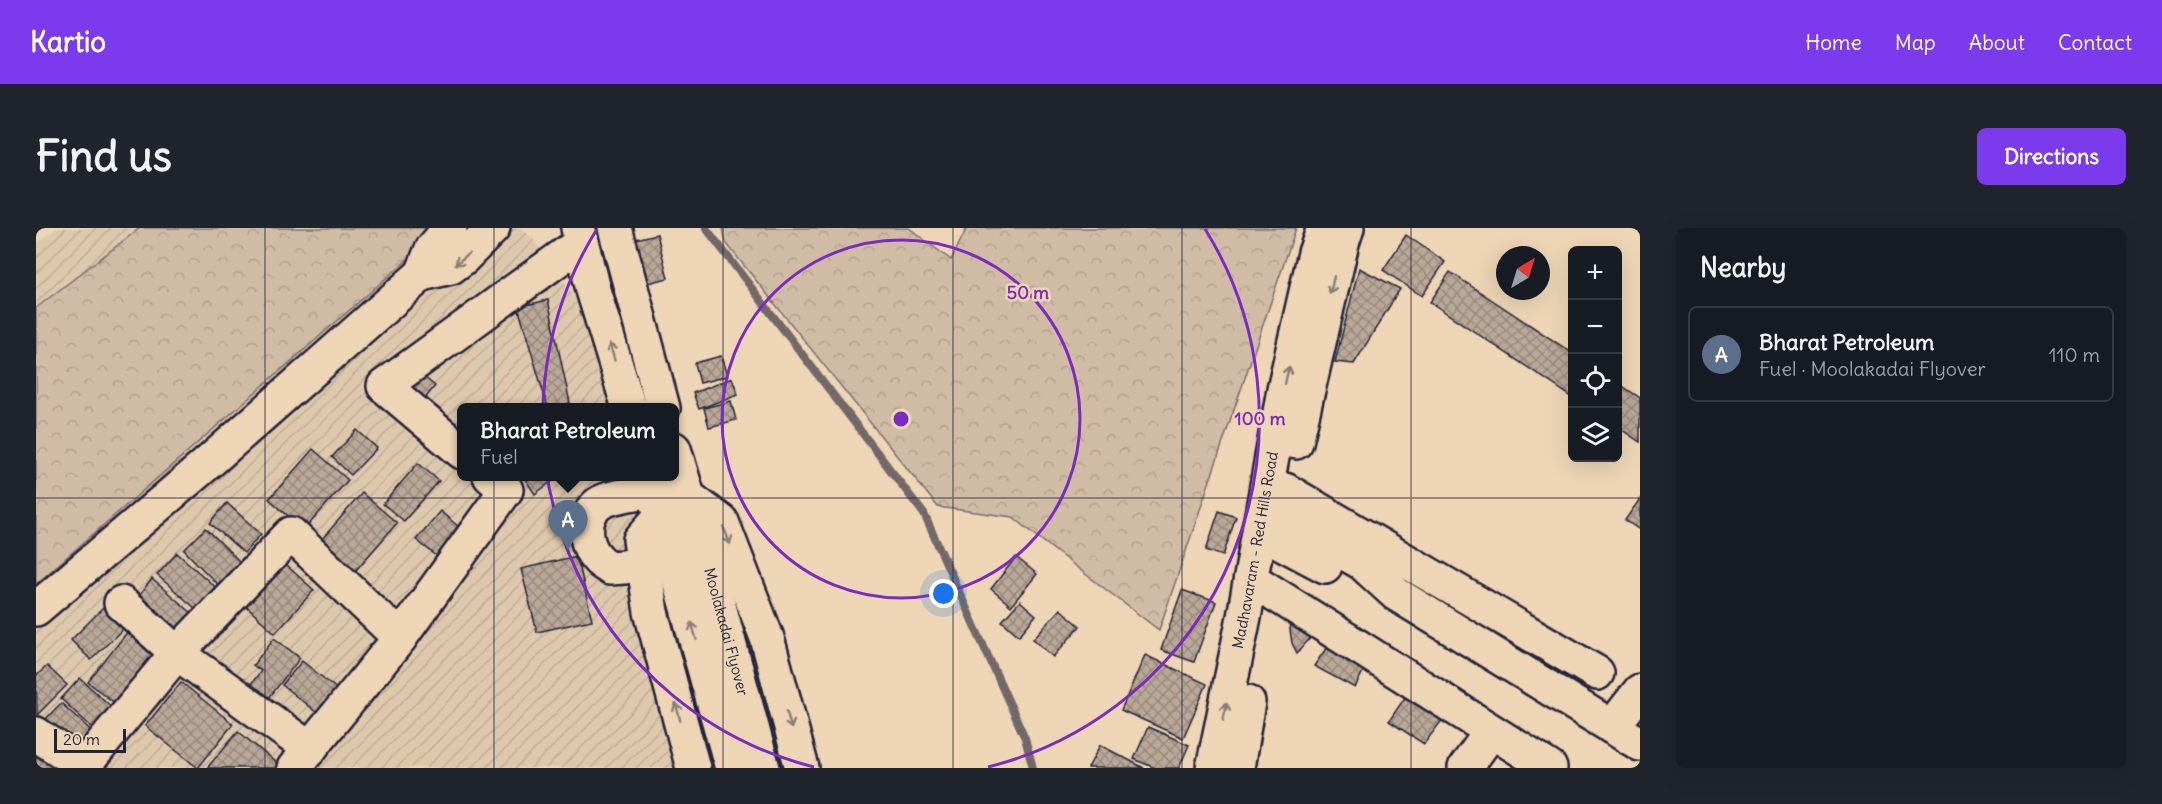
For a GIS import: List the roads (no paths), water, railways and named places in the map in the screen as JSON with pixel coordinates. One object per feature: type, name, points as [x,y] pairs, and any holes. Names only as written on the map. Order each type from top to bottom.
[{"type":"street","points":[[36,609],[202,468],[422,274],[432,249],[450,228]]},
{"type":"street","points":[[422,274],[451,267],[493,228]]},
{"type":"street","name":"Madhavaram - Red Hills Road","points":[[1237,768],[1284,389],[1315,253],[1324,228]]},
{"type":"street","name":"Madhavaram - Red Hills Road","points":[[1213,768],[1259,583],[1281,515],[1347,228]]},
{"type":"street","points":[[617,233],[662,403]]},
{"type":"street","points":[[457,448],[384,386],[580,235],[593,290],[627,403]]},
{"type":"street","points":[[121,603],[302,758],[400,638],[506,490],[495,481]]},
{"type":"street","points":[[644,562],[610,568],[597,558],[587,533],[586,520],[593,509],[603,501],[663,494],[722,522],[767,638],[802,768]]},
{"type":"street","points":[[663,494],[640,540],[651,612],[693,768]]},
{"type":"street","name":"Moolakadai Flyover","points":[[663,494],[732,768]]},
{"type":"street","name":"Moolakadai Flyover","points":[[663,494],[708,565],[763,768]]},
{"type":"street","points":[[1281,515],[1362,563],[1396,594],[1640,744]]},
{"type":"street","points":[[1281,515],[1597,673]]},
{"type":"street","points":[[36,734],[84,767],[177,653],[291,534],[400,638]]},
{"type":"street","points":[[1259,583],[1550,768]]},
{"type":"street","points":[[1612,727],[1640,691]]},
{"type":"street","points":[[1465,768],[1491,732]]},
{"type":"waterway","points":[[706,228],[924,514],[1025,738],[1033,768]]},
{"type":"place","name":"Bharat Petroleum","points":[[568,550]]}]
